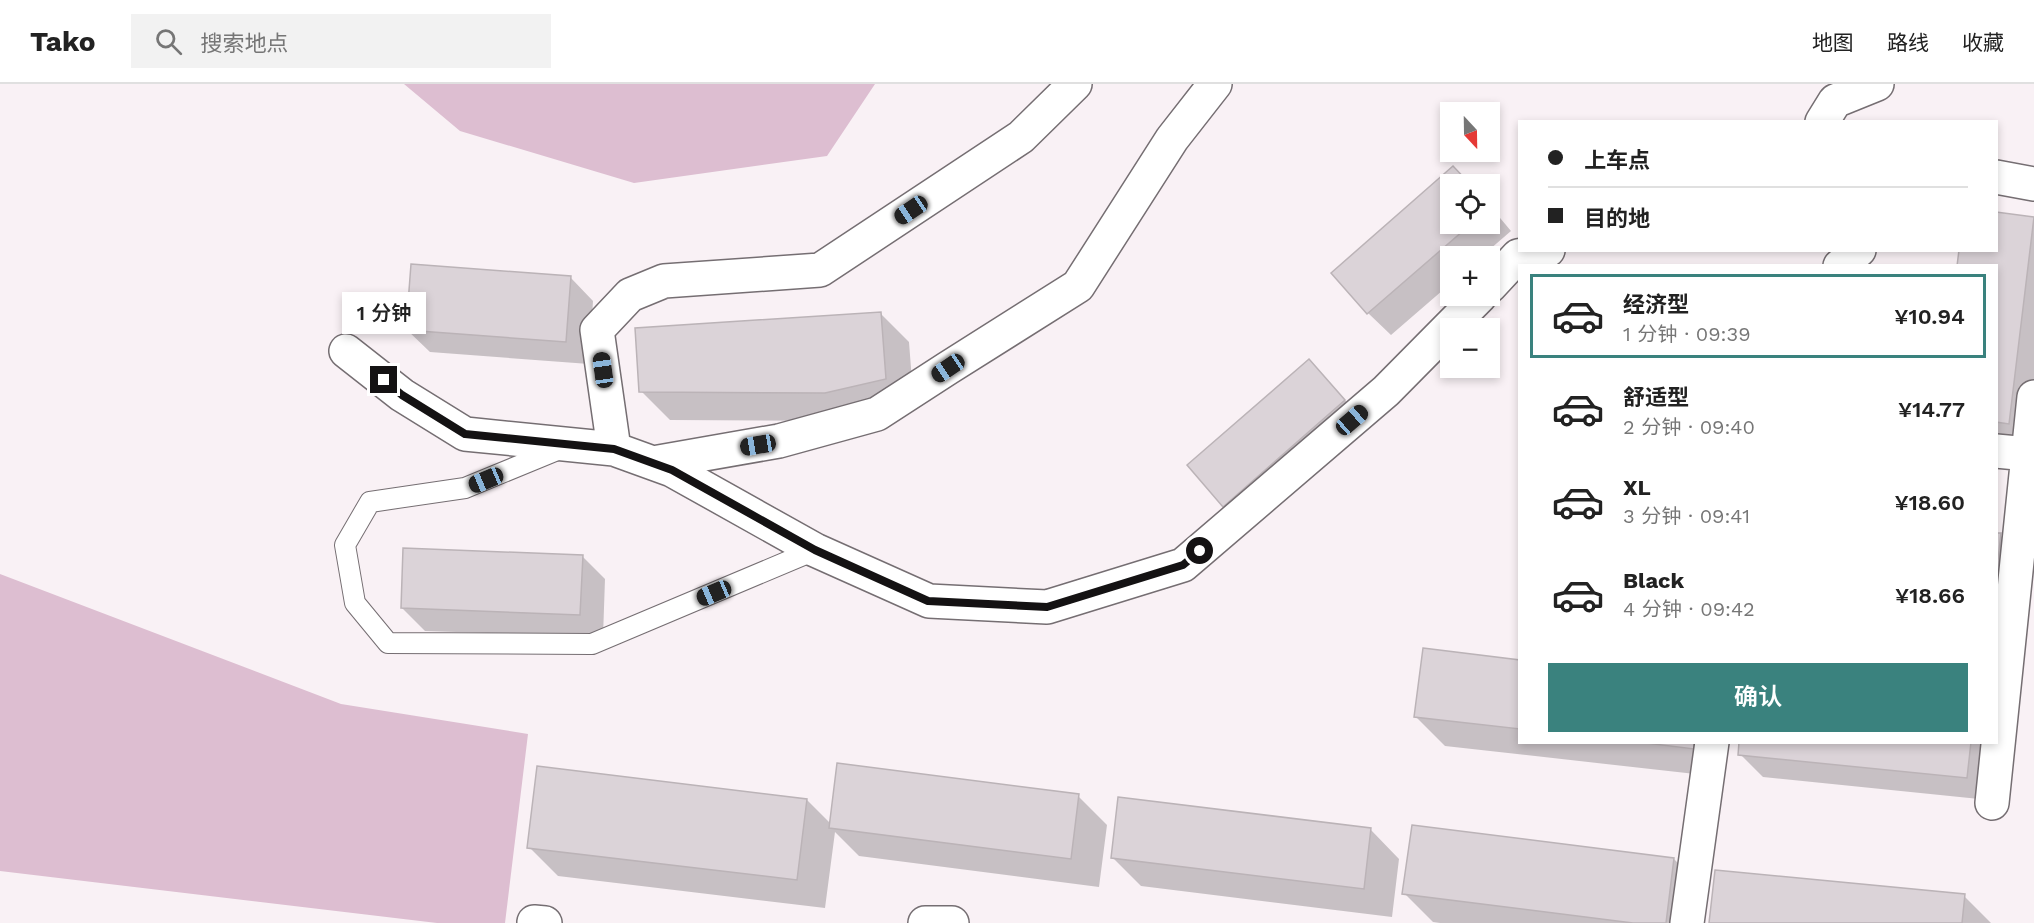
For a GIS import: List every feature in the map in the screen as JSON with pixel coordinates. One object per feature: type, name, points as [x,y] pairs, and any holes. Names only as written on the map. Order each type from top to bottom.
[{"type":"street","points":[[614,449],[597,330],[630,295],[664,281],[820,270],[1021,137],[1075,84]]},
{"type":"street","points":[[653,463],[779,441],[877,414],[1078,286],[1172,139],[1215,84]]},
{"type":"street","points":[[1823,120],[1835,101],[1852,88]]},
{"type":"street","points":[[1998,177],[2034,184]]},
{"type":"street","points":[[1500,275],[1518,256],[1538,252]]},
{"type":"street","points":[[1842,264],[1856,252]]},
{"type":"street","points":[[346,351],[402,395],[465,434],[614,449],[653,463],[672,470],[815,550],[928,601],[1047,607],[1183,565],[1386,391],[1470,306]]},
{"type":"street","points":[[1992,803],[2034,397]]},
{"type":"street","points":[[1998,451],[2028,454]]},
{"type":"street","points":[[1687,923],[1712,744]]},
{"type":"street","points":[[925,923],[952,923]]},
{"type":"lane","points":[[571,445],[465,488],[370,502],[345,545],[355,603],[388,643],[592,644],[815,550]]},
{"type":"shaded area","points":[[404,84],[875,84],[827,156],[634,183],[460,131]]},
{"type":"shaded area","points":[[0,574],[341,704],[528,734],[505,923],[437,923],[0,871]]},
{"type":"building","points":[[1453,166],[1461,174],[1444,174]]},
{"type":"building","points":[[1440,177],[1440,234],[1459,234],[1446,246],[1440,246],[1440,251],[1367,314],[1331,273]]},
{"type":"building","points":[[1998,212],[2034,217],[2009,424],[1998,422],[1998,264],[1957,264],[1959,252],[1998,252]]},
{"type":"building","points":[[411,264],[571,276],[566,342],[406,330]]},
{"type":"building","points":[[881,312],[886,379],[825,393],[639,392],[635,328]]},
{"type":"building","points":[[1309,359],[1345,400],[1223,507],[1187,465]]},
{"type":"building","points":[[1998,533],[2001,533],[1998,561]]},
{"type":"building","points":[[403,548],[583,555],[580,615],[401,608]]},
{"type":"building","points":[[1423,648],[1518,660],[1518,729],[1414,717]]},
{"type":"building","points":[[1654,744],[1694,744],[1694,749]]},
{"type":"building","points":[[1739,744],[1971,744],[1967,778],[1738,755]]},
{"type":"building","points":[[837,763],[1079,794],[1071,859],[829,828]]},
{"type":"building","points":[[537,766],[807,799],[797,880],[527,848]]},
{"type":"building","points":[[1118,797],[1371,828],[1364,889],[1111,858]]},
{"type":"building","points":[[1412,825],[1674,858],[1666,923],[1633,923],[1402,894]]},
{"type":"building","points":[[1715,870],[1965,894],[1962,923],[1709,923]]},
{"type":"route","points":[[384,380],[402,395],[465,434],[614,449],[672,470],[815,550],[928,601],[1047,607],[1183,565],[1200,551]]}]
